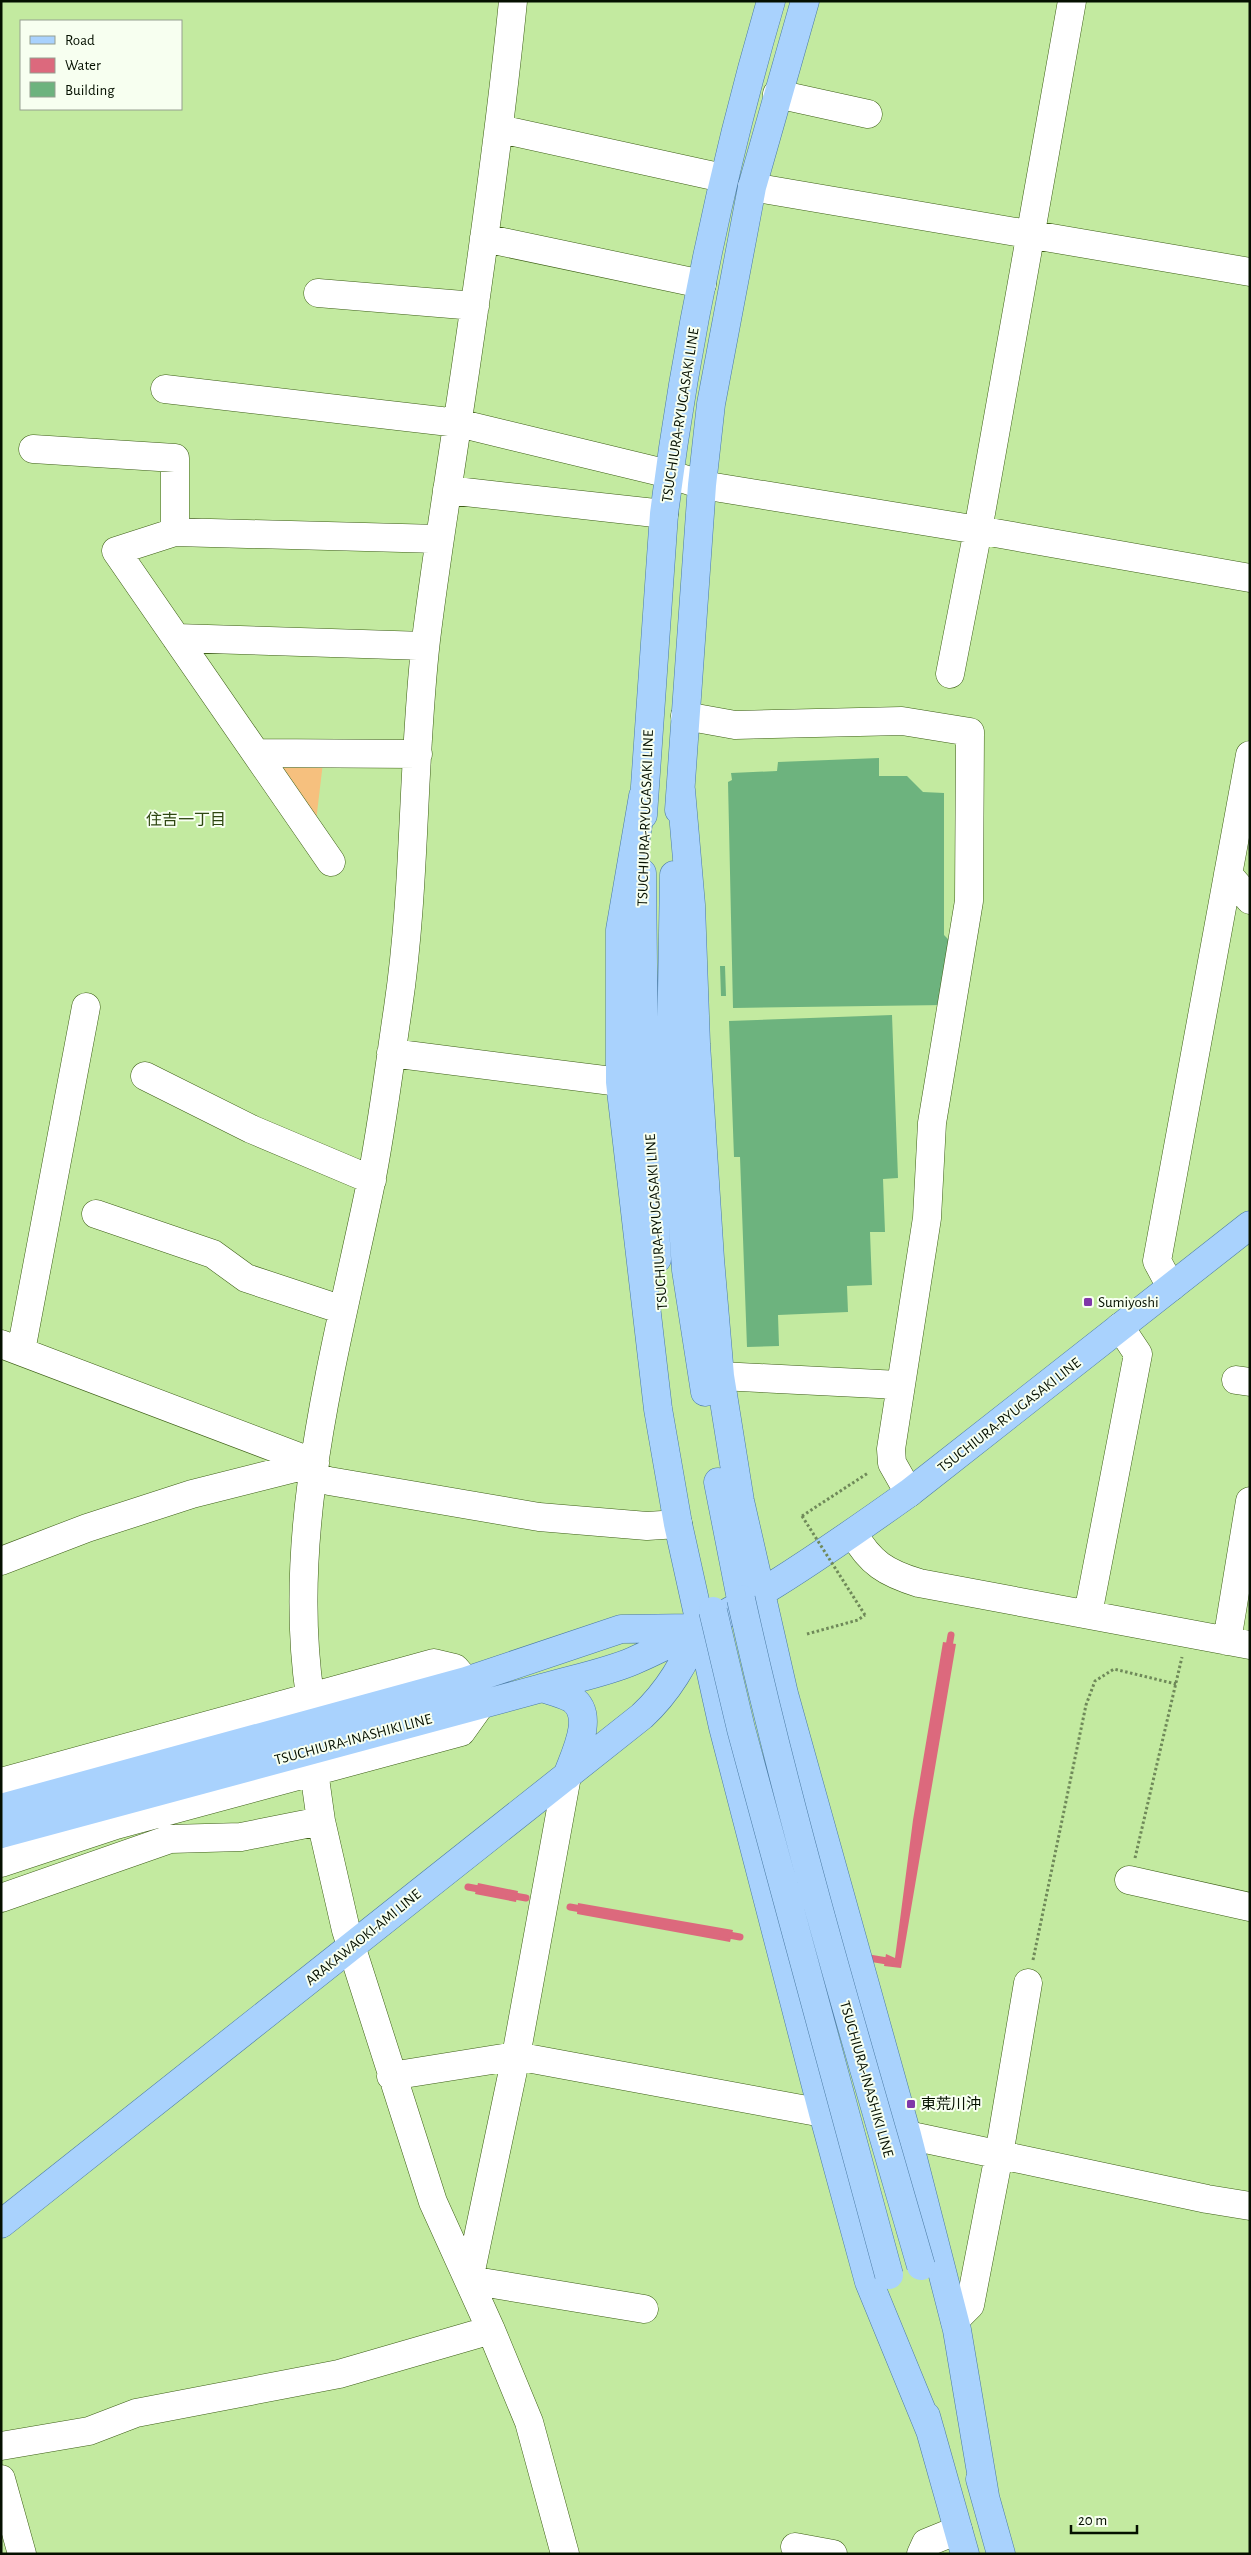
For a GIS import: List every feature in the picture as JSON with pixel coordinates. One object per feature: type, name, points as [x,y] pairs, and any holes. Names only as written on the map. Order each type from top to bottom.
[{"type":"main road","name":"TSUCHIURA-RYUGASAKI LINE","points":[[706,1619],[695,1530],[676,1416],[659,1288],[644,1054],[643,796],[664,514],[669,474],[702,284],[723,178],[771,1]]},
{"type":"main road","name":"TSUCHIURA-RYUGASAKI LINE","points":[[805,1],[752,187],[711,404],[702,485],[672,901],[671,1051],[686,1270],[724,1523],[750,1596],[853,1533],[909,1493],[1250,1225]]},
{"type":"main road","points":[[681,790],[691,905],[696,1044],[720,1376],[740,1501],[750,1596],[784,1694],[907,2135],[955,2320],[985,2496]]},
{"type":"main road","points":[[643,796],[620,930],[620,1082],[658,1409],[678,1524],[706,1619],[722,1727],[869,2282],[931,2433]]},
{"type":"main road","name":"TSUCHIURA-INASHIKI LINE","points":[[1,1808],[65,1804],[542,1688],[632,1662],[750,1596],[768,1723],[817,1908],[921,2266],[1001,2554]]},
{"type":"main road","name":"TSUCHIURA-INASHIKI LINE","points":[[1,1834],[65,1804],[466,1681],[621,1629],[706,1619]]},
{"type":"main road","name":"TSUCHIURA-INASHIKI LINE","points":[[706,1619],[740,1729],[962,2542]]},
{"type":"main road","name":"ARAKAWAOKI-AMI LINE","points":[[1,2224],[352,1947],[655,1704],[684,1664],[706,1619]]},
{"type":"main road","points":[[542,1688],[573,1699],[582,1713],[582,1730],[567,1776]]},
{"type":"street","points":[[310,1696],[306,1669],[303,1584],[314,1470],[343,1310],[372,1180],[402,981],[425,646],[439,539],[458,423],[500,129],[513,1]]},
{"type":"street","points":[[950,674],[978,530],[1072,1]]},
{"type":"street","points":[[777,94],[868,114]]},
{"type":"street","points":[[500,129],[723,178]]},
{"type":"street","points":[[752,187],[1250,272]]},
{"type":"street","points":[[484,238],[702,284]]},
{"type":"street","points":[[318,293],[475,306]]},
{"type":"street","points":[[165,390],[458,423],[669,474],[702,485],[978,530],[1250,578]]},
{"type":"street","points":[[33,449],[175,458],[175,532]]},
{"type":"street","points":[[447,490],[664,514]]},
{"type":"street","points":[[331,862],[116,551],[175,532],[439,539]]},
{"type":"street","points":[[176,638],[425,646]]},
{"type":"street","points":[[685,716],[735,725],[902,721],[970,732],[969,901],[942,1050],[932,1123],[927,1218],[899,1386],[891,1448],[892,1463],[909,1493]]},
{"type":"street","points":[[256,753],[418,754]]},
{"type":"street","points":[[1171,1288],[1157,1261],[1248,773]]},
{"type":"street","points":[[1228,874],[1250,900]]},
{"type":"street","points":[[86,1007],[11,1347],[314,1470],[329,1481],[539,1517],[647,1526],[678,1524]]},
{"type":"street","points":[[391,1053],[620,1082]]},
{"type":"street","points":[[145,1076],[250,1130],[372,1180]]},
{"type":"street","points":[[96,1214],[213,1254],[246,1278],[343,1310]]},
{"type":"street","points":[[1088,1614],[1138,1354],[1120,1327]]},
{"type":"street","points":[[720,1376],[899,1386]]},
{"type":"street","points":[[1,1561],[87,1528],[192,1494],[314,1470]]},
{"type":"street","points":[[853,1533],[874,1562],[894,1575],[919,1583],[1238,1643],[1250,1501]]},
{"type":"street","points":[[1,1782],[434,1663],[455,1668],[466,1681]]},
{"type":"street","points":[[1,1863],[116,1825],[461,1732],[481,1704]]},
{"type":"street","points":[[314,1771],[321,1821],[352,1947],[391,2076],[433,2202],[491,2330],[529,2422],[565,2554]]},
{"type":"street","points":[[469,2280],[516,2056],[567,1776]]},
{"type":"street","points":[[153,1815],[160,1842]]},
{"type":"street","points":[[1,1898],[170,1839],[241,1837],[321,1821]]},
{"type":"street","points":[[116,1825],[126,1854]]},
{"type":"street","points":[[1130,1880],[1250,1907]]},
{"type":"street","points":[[955,2320],[970,2304],[999,2155],[1028,1983]]},
{"type":"street","points":[[391,2076],[516,2056],[823,2113]]},
{"type":"street","points":[[907,2135],[1207,2199],[1250,2206]]},
{"type":"street","points":[[469,2280],[644,2309]]},
{"type":"street","points":[[1,2446],[89,2431],[136,2413],[339,2374],[491,2330]]},
{"type":"street","points":[[1,2479],[22,2554]]},
{"type":"street","points":[[921,2554],[926,2543],[962,2542]]},
{"type":"street","points":[[795,2547],[833,2554]]},
{"type":"path","points":[[807,1634],[858,1620],[865,1616],[802,1516],[868,1473]]},
{"type":"path","points":[[1130,1880],[1188,1634]]},
{"type":"path","points":[[1028,1983],[1086,1704],[1095,1681],[1114,1669],[1176,1684]]},
{"type":"shaded area","points":[[256,753],[324,754],[314,838]]},
{"type":"water","points":[[943,1642],[956,1644],[901,1968],[884,1966],[886,1954],[895,1958],[913,1820]]},
{"type":"water","points":[[478,1883],[518,1891],[516,1902],[475,1894]]},
{"type":"water","points":[[578,1903],[733,1930],[730,1942],[577,1914]]},
{"type":"building","points":[[879,758],[879,776],[907,776],[923,792],[944,793],[944,935],[958,949],[945,1005],[733,1008],[728,782],[732,780],[731,773],[777,771],[778,762]]},
{"type":"building","points":[[720,966],[725,966],[726,996],[721,996]]},
{"type":"building","points":[[892,1015],[898,1178],[883,1179],[885,1232],[870,1232],[872,1285],[847,1286],[848,1312],[778,1315],[779,1346],[747,1347],[740,1157],[734,1157],[729,1021]]},
{"type":"waterway","points":[[948,1652],[951,1635]]},
{"type":"waterway","points":[[468,1887],[484,1890]]},
{"type":"waterway","points":[[509,1895],[526,1898]]},
{"type":"waterway","points":[[570,1907],[587,1910]]},
{"type":"waterway","points":[[723,1934],[740,1937]]},
{"type":"waterway","points":[[869,1958],[893,1962]]},
{"type":"place","name":"Sumiyoshi","points":[[1088,1302]]},
{"type":"place","name":"東荒川沖","points":[[911,2104]]},
{"type":"district","name":"住吉一丁目","points":[[186,819]]}]
